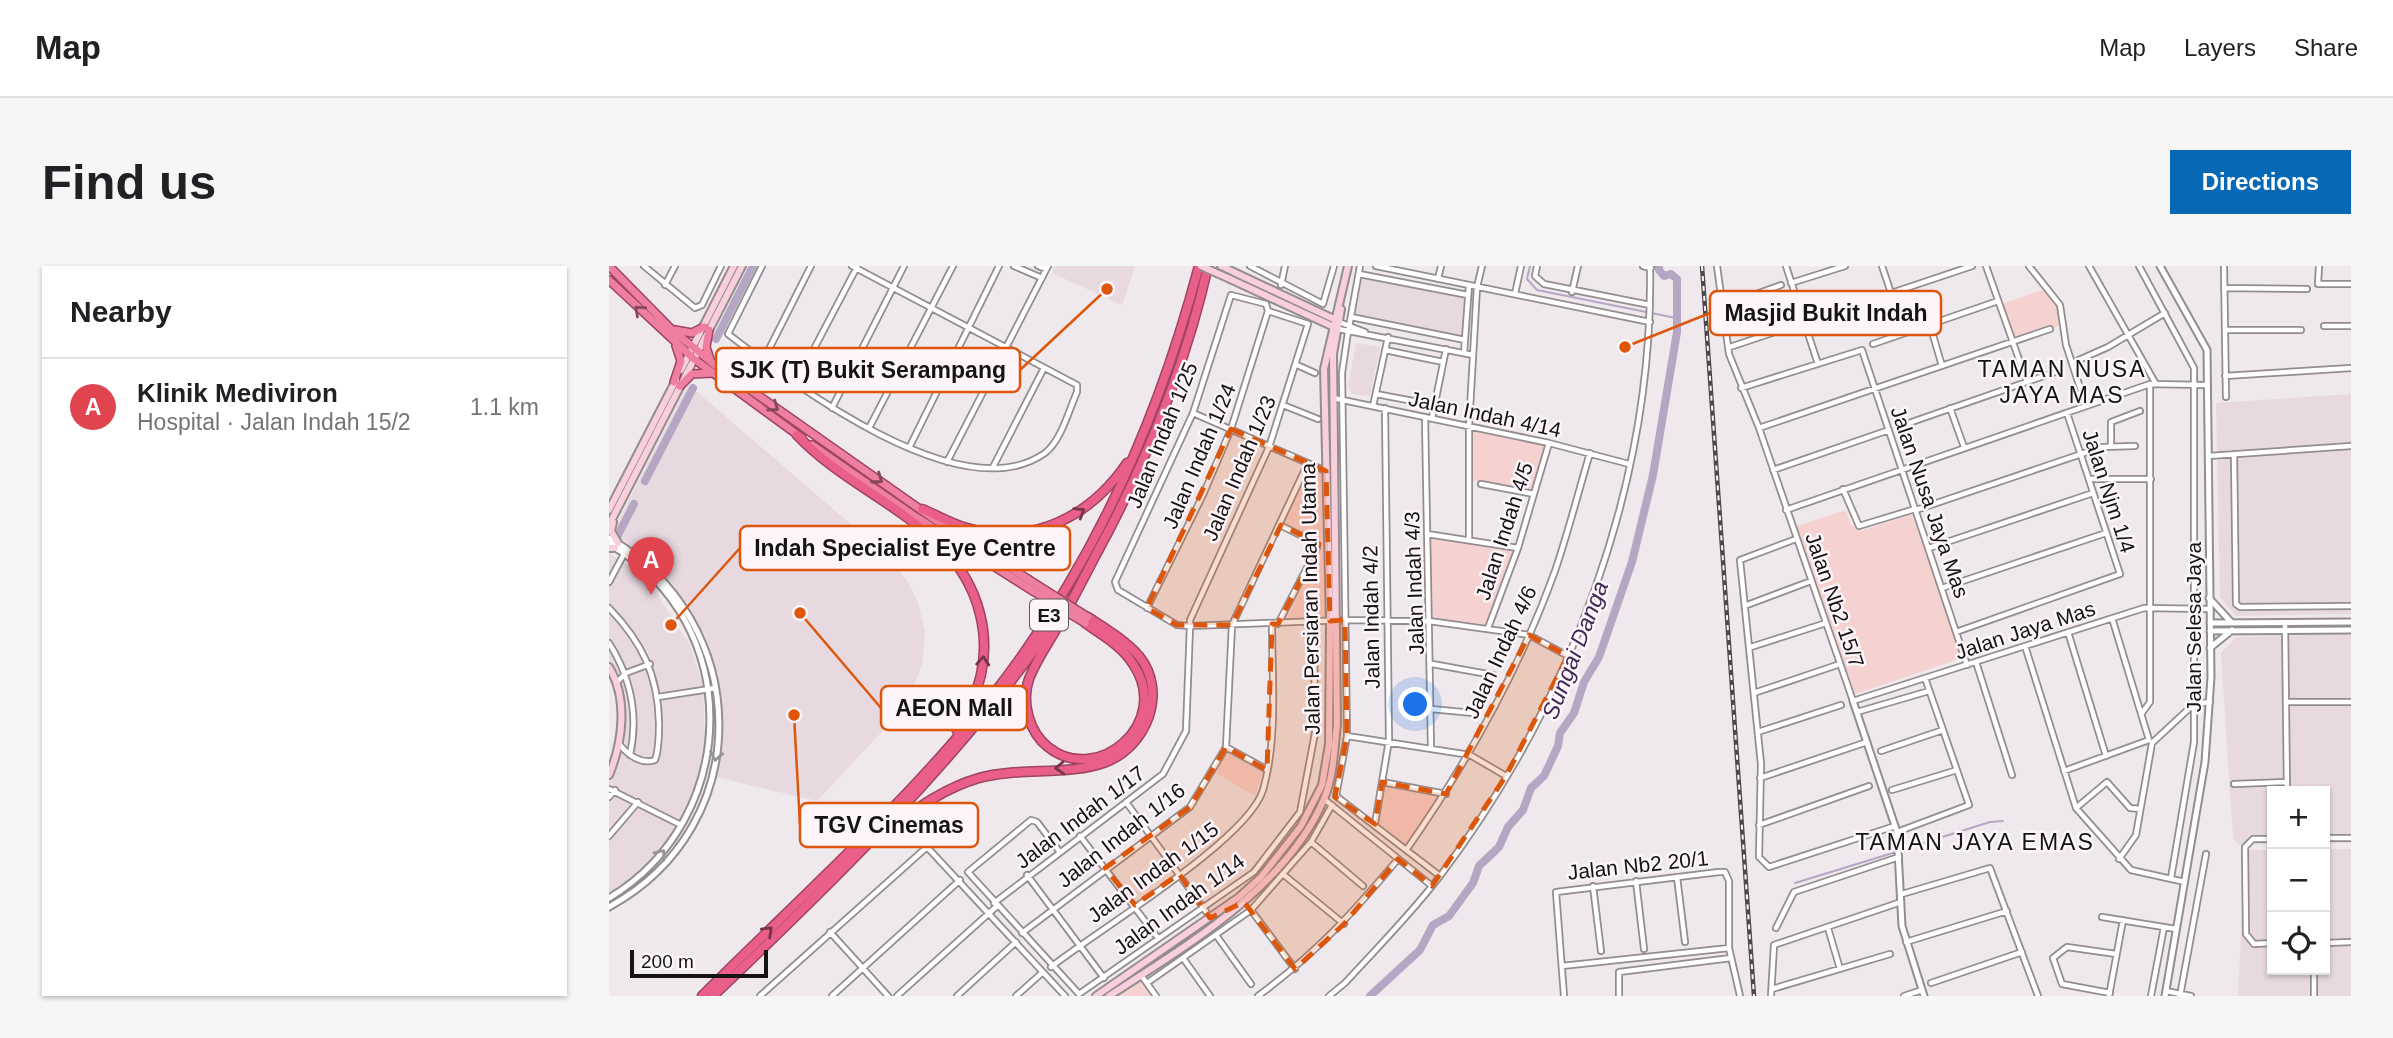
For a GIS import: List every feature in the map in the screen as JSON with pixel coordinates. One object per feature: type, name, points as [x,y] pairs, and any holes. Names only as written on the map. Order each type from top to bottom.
[{"type":"highway","points":[[609,266],[693,353]]},
{"type":"highway","name":"E3","points":[[702,996],[933,765],[992,695],[1037,633],[1092,541],[1138,448],[1169,369],[1200,266]]},
{"type":"highway","name":"E3","points":[[713,996],[861,852],[977,726],[1075,593],[1111,525],[1161,414],[1191,328],[1208,266]]},
{"type":"highway","points":[[609,280],[670,339],[693,353],[842,472],[933,538],[964,572],[975,595],[983,625],[985,655],[982,680],[972,706],[933,765]]},
{"type":"highway","points":[[671,328],[688,334],[706,328],[706,347],[714,369],[1035,588]]},
{"type":"highway","points":[[670,339],[681,361],[677,384]]},
{"type":"highway","points":[[677,384],[692,374],[714,369]]},
{"type":"highway","points":[[797,435],[913,516],[1035,588],[1139,656],[1149,675],[1153,691],[1152,710],[1136,740],[1107,762],[999,774],[953,787],[924,803],[861,852]]},
{"type":"highway","points":[[922,509],[964,527],[983,531],[1013,533],[1044,528],[1068,520],[1097,500],[1138,448]]},
{"type":"highway","points":[[1075,593],[1028,681],[1028,717],[1047,747],[1068,756],[1090,758],[1113,752],[1126,742],[1143,713],[1145,693],[1142,679],[1123,650],[1086,620]]},
{"type":"main road","points":[[706,328],[734,266]]},
{"type":"main road","points":[[609,525],[612,512],[677,384],[742,266]]},
{"type":"main road","points":[[1200,266],[1232,275],[1336,324],[1348,266]]},
{"type":"main road","points":[[1221,266],[1232,275]]},
{"type":"main road","name":"Jalan Persiaran Indah Utama","points":[[1109,996],[1249,899],[1304,835],[1324,799],[1330,780],[1337,725],[1338,620],[1332,398],[1336,324]]},
{"type":"main road","name":"Jalan Persiaran Indah Utama","points":[[1096,996],[1210,918],[1261,877],[1301,827],[1322,785],[1329,744],[1338,620],[1326,471],[1324,369],[1336,324]]},
{"type":"main road","points":[[612,512],[613,546]]},
{"type":"main road","points":[[609,667],[617,682],[620,745],[609,775]]},
{"type":"main road","points":[[1206,929],[1210,918],[1220,919]]},
{"type":"main road","points":[[1129,973],[1141,975],[1145,962]]},
{"type":"street","points":[[644,266],[693,308],[702,305],[721,266]]},
{"type":"street","points":[[665,285],[675,266]]},
{"type":"street","points":[[762,266],[727,334],[795,386],[909,448],[969,468],[993,468],[1034,458],[1052,447],[1077,392],[1077,385],[855,267],[795,386]]},
{"type":"street","points":[[763,361],[811,266]]},
{"type":"street","points":[[832,408],[904,266]]},
{"type":"street","points":[[869,428],[953,266]]},
{"type":"street","points":[[909,448],[999,266]]},
{"type":"street","points":[[1014,266],[1042,278]]},
{"type":"street","points":[[947,462],[1047,268],[1038,266]]},
{"type":"street","points":[[1250,266],[1281,285],[1323,304],[1334,266]]},
{"type":"street","points":[[1281,285],[1285,266]]},
{"type":"street","points":[[1360,266],[1342,364],[1338,620],[1347,736],[1336,796],[1440,876]]},
{"type":"street","points":[[1376,266],[1399,268],[1438,279],[1650,322]]},
{"type":"street","points":[[1438,279],[1441,266]]},
{"type":"street","points":[[1469,540],[1469,426],[1477,287],[1482,266]]},
{"type":"street","points":[[1515,294],[1521,266]]},
{"type":"street","points":[[1537,266],[1535,276],[1543,285],[1650,305]]},
{"type":"street","points":[[1572,292],[1578,266]]},
{"type":"street","points":[[1329,996],[1345,983],[1440,876],[1506,776],[1540,718],[1569,656],[1612,538],[1629,464],[1650,322],[1651,267],[1643,266]]},
{"type":"street","name":"Jalan Nb2 15/7","points":[[1717,266],[1729,354],[1741,388],[1748,396],[1853,701]]},
{"type":"street","points":[[1741,388],[1818,364],[1786,266]]},
{"type":"street","points":[[1791,283],[1845,266]]},
{"type":"street","points":[[1882,266],[1891,293]]},
{"type":"street","points":[[1730,347],[1972,266]]},
{"type":"street","points":[[1986,266],[2027,382]]},
{"type":"street","points":[[2029,266],[2060,304],[2072,363],[2086,405]]},
{"type":"street","points":[[2089,266],[2153,384],[2150,702],[2142,713]]},
{"type":"street","points":[[2139,266],[2193,362],[2196,609],[2194,742],[2171,878]]},
{"type":"street","name":"Jalan Selesa Jaya","points":[[2160,266],[2207,349],[2210,627],[2210,702],[2205,762],[2166,994]]},
{"type":"street","points":[[2224,266],[2226,397]]},
{"type":"street","points":[[2319,266],[2318,284],[2351,284]]},
{"type":"street","points":[[1359,274],[1468,295]]},
{"type":"street","points":[[1413,284],[1415,274]]},
{"type":"street","points":[[1464,353],[1469,285]]},
{"type":"street","points":[[1723,306],[1781,285]]},
{"type":"street","points":[[2224,288],[2307,289]]},
{"type":"street","name":"Jalan Indah 1/25","points":[[1147,608],[1116,588],[1115,582],[1192,413],[1229,298],[1233,295],[1266,304],[1268,311]]},
{"type":"street","points":[[1873,344],[1998,301]]},
{"type":"street","name":"Jalan Indah 1/23","points":[[1189,626],[1269,447],[1307,327],[1304,321],[1268,311]]},
{"type":"street","name":"Jalan Indah 1/24","points":[[1147,608],[1231,429],[1268,311]]},
{"type":"street","points":[[2072,363],[2165,313]]},
{"type":"street","points":[[1351,317],[1465,340]]},
{"type":"street","points":[[1336,324],[1348,329],[1473,355]]},
{"type":"street","points":[[1930,325],[1942,366]]},
{"type":"street","points":[[2324,326],[2351,326]]},
{"type":"street","points":[[1401,340],[1403,328]]},
{"type":"street","points":[[1759,428],[2050,329]]},
{"type":"street","points":[[2225,330],[2301,330]]},
{"type":"street","points":[[1373,406],[1388,337]]},
{"type":"street","points":[[1432,418],[1446,349]]},
{"type":"street","points":[[1385,350],[1443,362]]},
{"type":"street","name":"Jalan Nusa Jaya Mas","points":[[1818,364],[1862,350],[1967,665]]},
{"type":"street","points":[[1297,365],[1315,373]]},
{"type":"street","points":[[993,468],[1044,368]]},
{"type":"street","points":[[2225,376],[2351,368]]},
{"type":"street","points":[[1906,424],[2061,370]]},
{"type":"street","points":[[1786,510],[2153,384],[2207,384]]},
{"type":"street","points":[[1376,394],[1434,405]]},
{"type":"street","name":"Jalan Indah 4/14","points":[[1332,398],[1343,398],[1549,443],[1629,464]]},
{"type":"street","points":[[1283,405],[1318,419]]},
{"type":"street","name":"Jalan Indah 4/2","points":[[1375,824],[1389,740],[1385,408]]},
{"type":"street","points":[[1950,408],[1965,447]]},
{"type":"street","points":[[2111,446],[2111,422],[2140,411]]},
{"type":"street","points":[[1192,413],[1326,471]]},
{"type":"street","name":"Jalan Njm 1/4","points":[[1956,632],[2120,574],[2067,413]]},
{"type":"street","name":"Jalan Indah 4/3","points":[[1425,417],[1432,664],[1431,748]]},
{"type":"street","points":[[1773,470],[1889,430]]},
{"type":"street","name":"Jalan Indah 4/5","points":[[1488,628],[1518,548],[1549,443]]},
{"type":"street","points":[[1843,489],[1859,526],[1916,510],[2080,454],[2111,446],[2135,446]]},
{"type":"street","points":[[2207,456],[2351,446]]},
{"type":"street","name":"Jalan Indah 4/6","points":[[1407,849],[1470,755],[1529,635],[1555,570],[1590,453]]},
{"type":"street","points":[[2234,454],[2236,604],[2240,607],[2351,606]]},
{"type":"street","points":[[1232,625],[1308,463]]},
{"type":"street","points":[[2088,479],[2151,480]]},
{"type":"street","points":[[1481,484],[1534,494]]},
{"type":"street","points":[[1929,548],[2093,493]]},
{"type":"street","points":[[1275,624],[1316,550],[1314,542],[1280,525]]},
{"type":"street","points":[[1942,588],[2106,533]]},
{"type":"street","points":[[1427,534],[1518,548]]},
{"type":"street","points":[[609,538],[613,546],[670,597],[694,640],[708,689],[711,722],[706,764],[697,798],[682,826],[650,868],[609,898]]},
{"type":"street","points":[[1797,539],[1740,560],[1747,605],[1758,732],[1759,857],[1769,867],[1969,805],[1925,678]]},
{"type":"street","points":[[609,907],[657,872],[683,841],[698,813],[713,774],[718,746],[716,688],[700,634],[673,588],[613,546]]},
{"type":"street","points":[[609,582],[624,554]]},
{"type":"street","points":[[1747,605],[1811,581]]},
{"type":"street","points":[[2209,598],[2232,623]]},
{"type":"street","points":[[609,608],[629,629],[650,664],[658,697],[657,758],[653,762],[646,762],[628,754],[620,745]]},
{"type":"street","points":[[1147,608],[1177,625],[1189,626],[1338,620],[1429,621],[1529,635],[1569,656]]},
{"type":"street","name":"Jalan Jaya Mas","points":[[1853,701],[2112,618],[2151,608],[2209,609]]},
{"type":"street","points":[[2064,771],[2149,740],[2112,618]]},
{"type":"street","points":[[2210,627],[2232,623],[2351,622]]},
{"type":"street","name":"Jalan Indah 1/14","points":[[1051,967],[1079,994],[1254,872],[1300,812],[1315,733],[1314,623]]},
{"type":"street","points":[[1751,648],[1826,623]]},
{"type":"street","points":[[2285,623],[2286,786]]},
{"type":"street","name":"Jalan Indah 1/15","points":[[1051,967],[1225,841],[1263,792],[1271,731],[1275,624]]},
{"type":"street","name":"Jalan Indah 1/16","points":[[1022,933],[1150,834],[1190,807],[1226,747],[1232,625]]},
{"type":"street","name":"Jalan Indah 1/17","points":[[996,904],[1027,875],[1163,774],[1186,731],[1189,626]]},
{"type":"street","points":[[2210,627],[2232,631],[2351,630]]},
{"type":"street","points":[[2210,648],[2232,631]]},
{"type":"street","points":[[2068,632],[2106,756]]},
{"type":"street","points":[[609,643],[625,675],[634,713],[628,754]]},
{"type":"street","points":[[2025,646],[2076,808],[2133,872],[2185,881]]},
{"type":"street","points":[[1976,662],[2012,775]]},
{"type":"street","points":[[617,682],[625,675],[650,664]]},
{"type":"street","points":[[1432,664],[1493,675]]},
{"type":"street","points":[[1754,693],[1840,664]]},
{"type":"street","points":[[613,674],[625,675]]},
{"type":"street","points":[[658,697],[716,688]]},
{"type":"street","points":[[1857,712],[1929,691]]},
{"type":"street","points":[[1853,701],[1896,829],[1906,942],[1923,993],[1903,996]]},
{"type":"street","points":[[2119,859],[2135,838],[2152,743],[2194,704],[2210,702]]},
{"type":"street","points":[[2286,702],[2351,702]]},
{"type":"street","points":[[1758,732],[1841,705]]},
{"type":"street","points":[[1431,709],[1473,713]]},
{"type":"street","points":[[1881,751],[1943,730]]},
{"type":"street","points":[[1347,736],[1389,740],[1470,755],[1506,776]]},
{"type":"street","points":[[1760,778],[1867,742]]},
{"type":"street","points":[[1226,747],[1266,769]]},
{"type":"street","points":[[617,756],[628,754]]},
{"type":"street","points":[[1892,790],[1957,770]]},
{"type":"street","points":[[1382,782],[1446,794]]},
{"type":"street","points":[[2076,808],[2107,782],[2130,808],[2140,809]]},
{"type":"street","points":[[2234,784],[2286,782]]},
{"type":"street","points":[[609,783],[612,789],[682,826]]},
{"type":"street","points":[[1759,825],[1870,786]]},
{"type":"street","points":[[609,797],[612,789]]},
{"type":"street","points":[[1324,799],[1432,886]]},
{"type":"street","points":[[609,836],[638,802]]},
{"type":"street","points":[[1126,802],[1210,918]]},
{"type":"street","points":[[1147,983],[1251,910],[1311,842],[1332,806]]},
{"type":"street","points":[[1051,967],[969,874],[970,869],[1031,820],[1037,822],[1059,851]]},
{"type":"street","points":[[1080,836],[1158,938]]},
{"type":"street","points":[[2330,838],[2351,838]]},
{"type":"street","points":[[2267,839],[2253,839],[2245,847],[2246,934],[2254,944],[2267,943]]},
{"type":"street","points":[[1311,842],[1363,886]]},
{"type":"street","points":[[760,996],[923,849],[932,849],[1065,996]]},
{"type":"street","points":[[2180,995],[2206,854]]},
{"type":"street","points":[[1776,928],[1794,892],[1900,857]]},
{"type":"street","points":[[1258,996],[1295,969],[1344,924],[1398,859]]},
{"type":"street","points":[[1890,954],[1771,993],[1774,945],[1828,928],[1902,898],[1990,868],[2038,996]]},
{"type":"street","name":"Jalan Nb2 20/1","points":[[1562,966],[1555,897],[1559,890],[1636,881],[1719,872],[1727,876],[1729,947]]},
{"type":"street","points":[[1284,874],[1344,924]]},
{"type":"street","points":[[1027,875],[1104,978]]},
{"type":"street","points":[[1677,877],[1685,942]]},
{"type":"street","points":[[832,996],[960,880]]},
{"type":"street","points":[[1636,881],[1644,949]]},
{"type":"street","points":[[1593,886],[1601,951]]},
{"type":"street","points":[[897,996],[996,904]]},
{"type":"street","points":[[1251,910],[1295,969]]},
{"type":"street","points":[[1906,942],[2007,911]]},
{"type":"street","points":[[2102,917],[2176,929]]},
{"type":"street","points":[[2116,954],[2067,947],[2053,958],[2062,984],[2110,994],[2123,920]]},
{"type":"street","points":[[2151,996],[2164,927]]},
{"type":"street","points":[[1828,928],[1840,969]]},
{"type":"street","points":[[830,932],[888,996]]},
{"type":"street","points":[[1216,935],[1251,984]]},
{"type":"street","points":[[957,996],[1016,942]]},
{"type":"street","points":[[2330,943],[2351,942]]},
{"type":"street","points":[[1564,996],[1562,966],[1729,947],[1740,996]]},
{"type":"street","points":[[1931,983],[2022,952]]},
{"type":"street","points":[[1183,958],[1210,996]]},
{"type":"street","points":[[1619,996],[1617,973],[1731,958]]},
{"type":"street","points":[[1016,996],[1043,972]]},
{"type":"street","points":[[1141,975],[1156,996]]},
{"type":"street","points":[[2313,996],[2314,975]]},
{"type":"street","points":[[2166,994],[2191,996]]},
{"type":"highlighted area","points":[[1231,429],[1326,471],[1330,621],[1345,620],[1347,736],[1335,797],[1375,824],[1382,782],[1446,794],[1529,635],[1568,656],[1506,776],[1432,886],[1398,859],[1344,924],[1295,969],[1244,902],[1210,918],[1179,874],[1135,905],[1105,868],[1190,807],[1226,747],[1267,770],[1272,624],[1278,624],[1319,544],[1281,525],[1232,625],[1177,625],[1147,608]]},
{"type":"shaded area","points":[[1056,266],[1135,266],[1122,305],[1052,273]]},
{"type":"shaded area","points":[[1360,276],[1466,296],[1463,338],[1353,315]]},
{"type":"shaded area","points":[[2045,289],[2060,305],[2062,325],[2011,342],[1999,305]]},
{"type":"shaded area","points":[[1356,343],[1380,347],[1370,396],[1352,394],[1348,387]]},
{"type":"shaded area","points":[[688,384],[883,552],[907,580],[918,603],[925,632],[923,661],[912,691],[889,724],[817,801],[716,777],[723,714],[706,637],[671,581],[613,531]]},
{"type":"shaded area","points":[[2351,394],[2351,614],[2236,616],[2220,598],[2216,403]]},
{"type":"shaded area","points":[[1472,429],[1546,446],[1534,494],[1469,479]]},
{"type":"shaded area","points":[[1309,465],[1325,472],[1325,620],[1286,621],[1318,551],[1316,540],[1283,524]]},
{"type":"shaded area","points":[[1846,510],[1851,525],[1861,531],[1912,514],[1962,658],[1855,694],[1797,526]]},
{"type":"shaded area","points":[[1430,537],[1516,549],[1487,626],[1430,619]]},
{"type":"shaded area","points":[[609,553],[635,570],[657,594],[690,645],[703,686],[705,738],[695,792],[675,831],[645,867],[609,894],[609,782],[619,766],[625,741],[626,717],[623,691],[609,661]]},
{"type":"shaded area","points":[[2351,634],[2351,843],[2330,844],[2330,786],[2267,786],[2267,844],[2238,845],[2233,838],[2221,653],[2236,637]]},
{"type":"shaded area","points":[[1228,749],[1264,769],[1255,796],[1216,773]]},
{"type":"shaded area","points":[[1383,783],[1444,795],[1408,848],[1375,824]]},
{"type":"shaded area","points":[[2330,849],[2351,849],[2351,996],[2238,996],[2245,850],[2267,850],[2267,975],[2330,975]]},
{"type":"shaded area","points":[[1141,978],[1153,996],[1115,996]]},
{"type":"waterway","points":[[716,339],[753,266]]},
{"type":"waterway","points":[[1530,266],[1527,279],[1537,290],[1676,318]]},
{"type":"waterway","name":"Sungai Danga","points":[[1370,996],[1420,950],[1433,925],[1449,916],[1473,883],[1479,866],[1499,847],[1508,827],[1523,810],[1531,788],[1544,776],[1558,746],[1560,733],[1574,713],[1584,682],[1599,657],[1632,562],[1653,475],[1677,332],[1677,279],[1671,274],[1664,276],[1659,266]]},
{"type":"waterway","points":[[645,481],[693,388]]},
{"type":"waterway","points":[[618,535],[634,504]]},
{"type":"waterway","points":[[1904,849],[1990,822],[2003,821]]},
{"type":"waterway","points":[[1795,883],[1896,852]]},
{"type":"railway","points":[[1702,266],[1754,996]]},
{"type":"place","name":"SJK (T) Bukit Serampang","points":[[1107,289]]},
{"type":"place","name":"Masjid Bukit Indah","points":[[1625,347]]},
{"type":"place","name":"Klinik Mediviron","points":[[651,595]]},
{"type":"place","name":"AEON Mall","points":[[800,613]]},
{"type":"place","name":"Indah Specialist Eye Centre","points":[[671,625]]},
{"type":"place","name":"TGV Cinemas","points":[[794,715]]},
{"type":"district","name":"TAMAN NUSA JAYA MAS","points":[[2062,382]]},
{"type":"district","name":"TAMAN JAYA EMAS","points":[[1975,842]]}]
